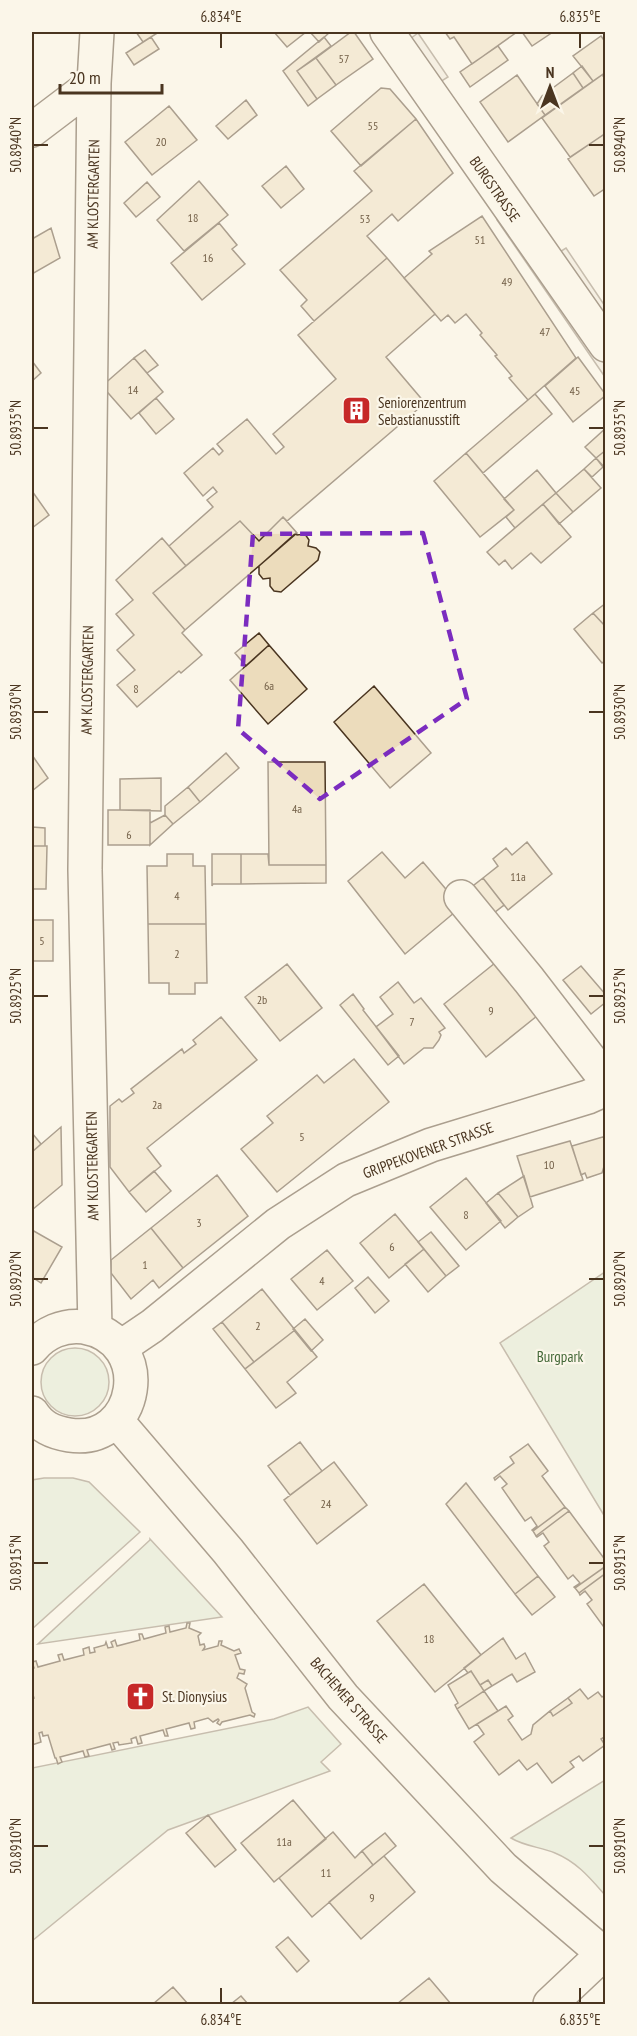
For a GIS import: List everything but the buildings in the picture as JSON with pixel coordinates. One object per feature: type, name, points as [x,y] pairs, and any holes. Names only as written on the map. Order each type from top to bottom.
[{"type":"street","name":"AM KLOSTERGARTEN","points":[[97,32],[94,83],[85,870],[108,1338],[129,1364],[132,1384],[124,1410],[116,1420]]},
{"type":"street","name":"BURGSTRASSE","points":[[387,32],[606,345]]},
{"type":"street","points":[[32,130],[94,83]]},
{"type":"street","points":[[461,897],[606,1080]]},
{"type":"street","name":"GRIPPEKOVENER STRASSE","points":[[108,1338],[152,1326],[278,1224],[346,1180],[431,1145],[588,1097],[606,1089]]},
{"type":"street","points":[[32,1348],[53,1331],[76,1326],[108,1338]]},
{"type":"street","points":[[33,1420],[53,1432],[81,1437],[100,1432],[116,1420]]},
{"type":"street","name":"BACHEMER STRASSE","points":[[116,1420],[228,1551],[343,1697],[503,1868],[604,1955]]},
{"type":"street","points":[[550,2004],[604,1955]]},
{"type":"highlighted area","points":[[423,533],[467,699],[320,799],[238,729],[253,534]]},
{"type":"green space","name":"Burgpark","points":[[605,1272],[605,1517],[500,1343]]},
{"type":"green space","points":[[75,1348],[88,1351],[99,1358],[106,1369],[109,1382],[106,1395],[99,1406],[88,1413],[75,1416],[62,1413],[51,1406],[44,1395],[41,1382],[44,1369],[51,1358],[62,1351]]},
{"type":"green space","points":[[73,1478],[89,1482],[140,1532],[32,1629],[32,1480]]},
{"type":"green space","points":[[150,1540],[222,1617],[38,1644]]},
{"type":"green space","points":[[308,1707],[341,1744],[321,1762],[330,1771],[168,1830],[32,1941],[32,1768],[274,1719]]},
{"type":"green space","points":[[605,1780],[605,1895],[583,1871],[570,1861],[555,1853],[511,1838]]},
{"type":"shaded area","points":[[418,33],[448,77],[440,82],[410,39]]},
{"type":"shaded area","points":[[505,214],[605,359],[605,377],[497,220]]},
{"type":"shaded area","points":[[566,248],[605,306],[605,322],[558,253]]},
{"type":"place","name":"Seniorenzentrum Sebastianusstift","points":[[357,411]]},
{"type":"place","name":"St. Dionysius","points":[[141,1696]]}]
